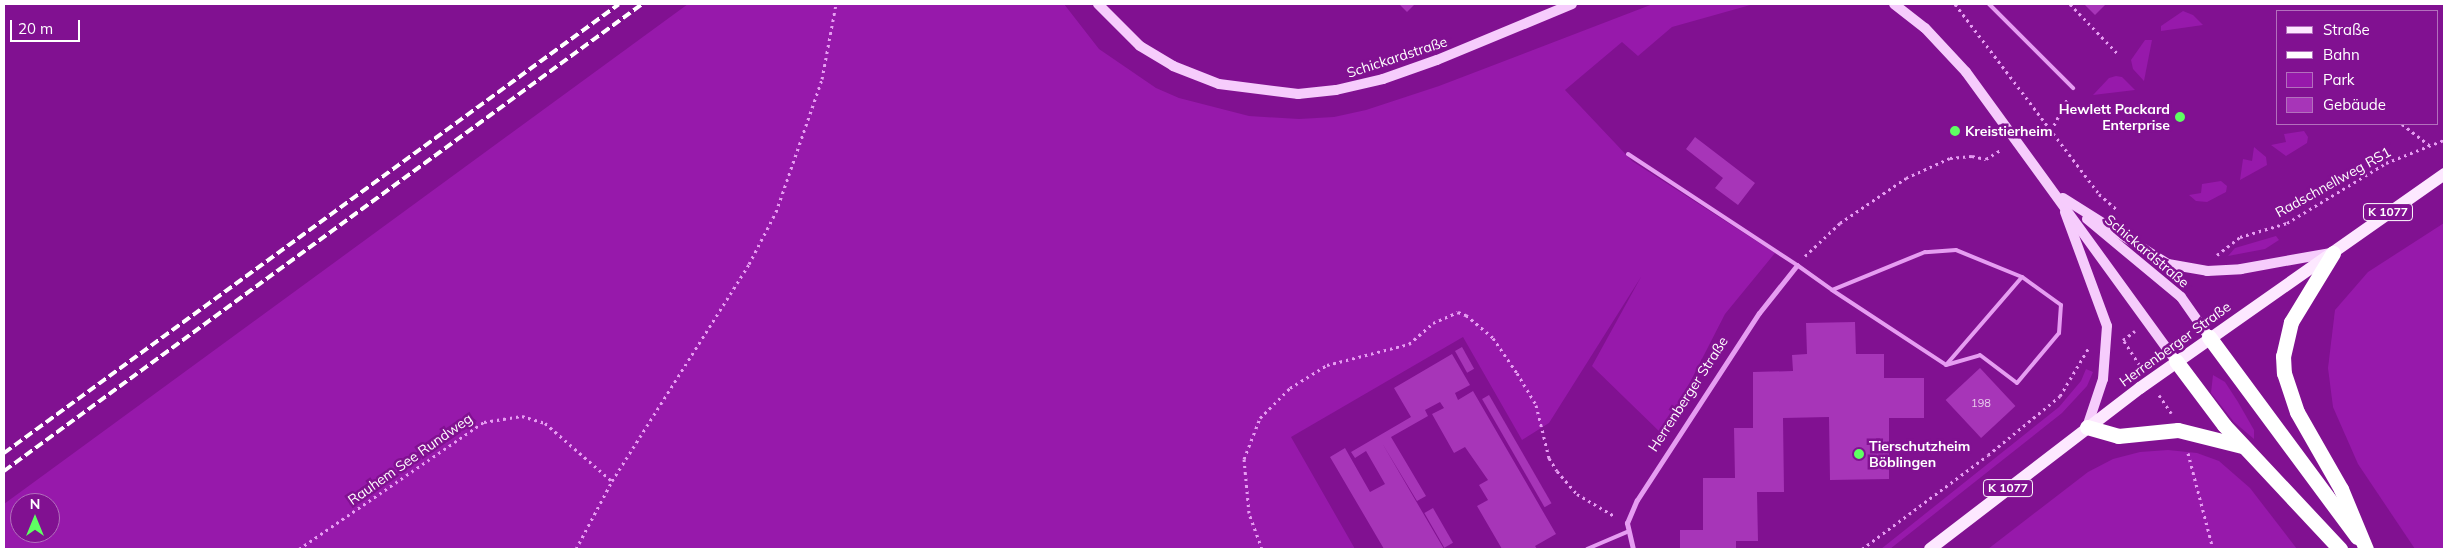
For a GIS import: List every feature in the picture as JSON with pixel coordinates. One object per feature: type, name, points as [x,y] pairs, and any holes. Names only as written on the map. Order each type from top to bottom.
[{"type":"highway","points":[[2333,253],[2291,322],[2284,348],[2284,373],[2296,412],[2341,489],[2367,549]]},
{"type":"highway","points":[[2209,337],[2327,500],[2367,549]]},
{"type":"highway","points":[[2176,361],[2244,447],[2340,549]]},
{"type":"highway","points":[[2087,427],[2118,436],[2178,430],[2244,447]]},
{"type":"main road","name":"Herrenberger Straße","points":[[1930,549],[2087,427],[2176,361],[2444,174]]},
{"type":"street","name":"Schickardstraße","points":[[1098,4],[1140,46],[1173,66],[1219,84],[1298,94],[1336,90],[1383,79],[1438,60],[1572,4]]},
{"type":"street","name":"Schickardstraße","points":[[1894,4],[1925,28],[1966,72],[2058,194],[2176,361]]},
{"type":"street","name":"Schickardstraße","points":[[2058,194],[2181,297],[2209,337]]},
{"type":"street","points":[[2058,194],[2168,264],[2208,271],[2241,269],[2333,253]]},
{"type":"street","points":[[2058,194],[2100,299],[2109,340],[2103,379],[2087,427]]},
{"type":"street","name":"Herrenberger Straße","points":[[1633,549],[1626,532],[1627,523],[1637,500],[1755,319],[1797,265]]},
{"type":"lane","points":[[1989,4],[2073,88]]},
{"type":"lane","points":[[1628,154],[1797,265],[1832,290],[1946,365],[1980,355],[2017,383],[2059,333],[2061,305],[2022,277],[1956,250],[1925,252],[1832,290]]},
{"type":"lane","points":[[1946,365],[2022,277]]},
{"type":"lane","points":[[1587,549],[1626,532]]},
{"type":"path","points":[[576,549],[612,481],[738,281],[776,212],[822,79],[836,4]]},
{"type":"path","points":[[1955,4],[2099,194],[2121,214]]},
{"type":"path","points":[[2070,4],[2117,53]]},
{"type":"path","points":[[2051,130],[2073,88]]},
{"type":"path","points":[[2403,125],[2431,147]]},
{"type":"path","points":[[1797,265],[1834,228],[1906,178],[1959,156],[1986,159],[2017,140]]},
{"type":"path","name":"Radschnellweg RS1","points":[[2208,271],[2223,247],[2240,237],[2287,223],[2386,162],[2431,147],[2444,140]]},
{"type":"path","points":[[2207,255],[2216,256]]},
{"type":"path","points":[[1262,549],[1249,513],[1244,458],[1260,418],[1290,388],[1327,365],[1408,344],[1433,323],[1458,312],[1466,315],[1493,338],[1536,405],[1549,458],[1557,471],[1578,494],[1627,523]]},
{"type":"path","points":[[2123,340],[2149,321]]},
{"type":"path","points":[[1862,549],[2060,396],[2084,354],[2094,343],[2109,340]]},
{"type":"path","name":"Rauhem See Rundweg","points":[[299,549],[484,422],[522,416],[545,423],[612,481]]},
{"type":"path","points":[[2178,430],[2191,459],[2213,549]]},
{"type":"green space","points":[[688,4],[1064,4],[1099,49],[1156,88],[1179,98],[1249,116],[1299,119],[1334,117],[1366,110],[1439,86],[1653,4],[1754,4],[1672,27],[1638,56],[1622,42],[1565,90],[1632,161],[1775,253],[1725,314],[1663,435],[1592,366],[1641,277],[1549,423],[1522,440],[1463,337],[1291,437],[1355,549],[4,549],[4,504],[10,500],[10,543],[60,543],[60,493],[19,493]]},
{"type":"green space","points":[[2183,11],[2193,15],[2203,25],[2161,31],[2161,26]]},
{"type":"green space","points":[[2145,40],[2152,40],[2144,81],[2133,69],[2131,60]]},
{"type":"green space","points":[[2122,77],[2135,90],[2093,95],[2109,78]]},
{"type":"green space","points":[[2304,131],[2308,137],[2307,143],[2286,156],[2271,145],[2286,142],[2284,134]]},
{"type":"green space","points":[[2254,147],[2266,157],[2267,165],[2240,180],[2243,159],[2252,161]]},
{"type":"green space","points":[[2221,181],[2227,186],[2226,192],[2207,202],[2196,201],[2189,195],[2201,193],[2202,184]]},
{"type":"green space","points":[[2444,223],[2444,549],[2415,549],[2358,464],[2333,407],[2328,368],[2335,310],[2368,272]]},
{"type":"green space","points":[[2276,236],[2279,240],[2265,249],[2228,256],[2235,248]]},
{"type":"green space","points":[[2086,369],[2093,372],[2087,386],[2062,413],[1890,549],[1881,549],[2059,407],[2081,381]]},
{"type":"green space","points":[[2213,375],[2225,382],[2238,402],[2254,430],[2254,439],[2234,422],[2211,393]]},
{"type":"green space","points":[[2168,450],[2197,453],[2219,461],[2250,488],[2297,549],[1988,549],[2088,472],[2113,459],[2140,452]]},
{"type":"building","points":[[1399,4],[1415,4],[1407,12]]},
{"type":"building","points":[[2084,4],[2106,4],[2095,15]]},
{"type":"building","points":[[1695,137],[1755,183],[1738,205],[1715,188],[1723,178],[1686,149]]},
{"type":"building","name":"Tierschutzheim Böblingen","points":[[1855,322],[1856,354],[1884,354],[1884,378],[1924,378],[1924,418],[1889,418],[1889,479],[1830,480],[1829,417],[1783,418],[1784,492],[1757,492],[1758,541],[1736,541],[1736,549],[1680,549],[1680,530],[1703,530],[1703,478],[1735,478],[1734,428],[1753,428],[1753,372],[1793,371],[1792,355],[1807,354],[1806,323]]},
{"type":"building","points":[[1462,347],[1474,369],[1467,373],[1455,351]]},
{"type":"building","points":[[1452,354],[1470,385],[1455,393],[1458,400],[1473,391],[1556,534],[1535,546],[1537,549],[1502,549],[1477,506],[1488,500],[1479,485],[1488,480],[1465,447],[1454,453],[1432,414],[1444,408],[1440,402],[1425,410],[1428,416],[1391,437],[1426,496],[1417,501],[1382,443],[1444,549],[1384,549],[1330,457],[1345,448],[1370,492],[1385,484],[1366,451],[1355,458],[1351,452],[1411,417],[1394,388]]},
{"type":"building","points":[[1980,368],[2015,406],[1981,438],[1946,400]]},
{"type":"building","points":[[1489,395],[1552,503],[1545,507],[1482,399]]},
{"type":"building","points":[[1433,508],[1453,543],[1444,548],[1424,513]]},
{"type":"railway","points":[[4,453],[619,4]]},
{"type":"railway","points":[[4,471],[642,4]]},
{"type":"place","name":"Hewlett Packard Enterprise","points":[[2180,117]]},
{"type":"place","name":"Kreistierheim","points":[[1955,131]]},
{"type":"place","name":"Tierschutzheim Böblingen","points":[[1859,454]]}]
